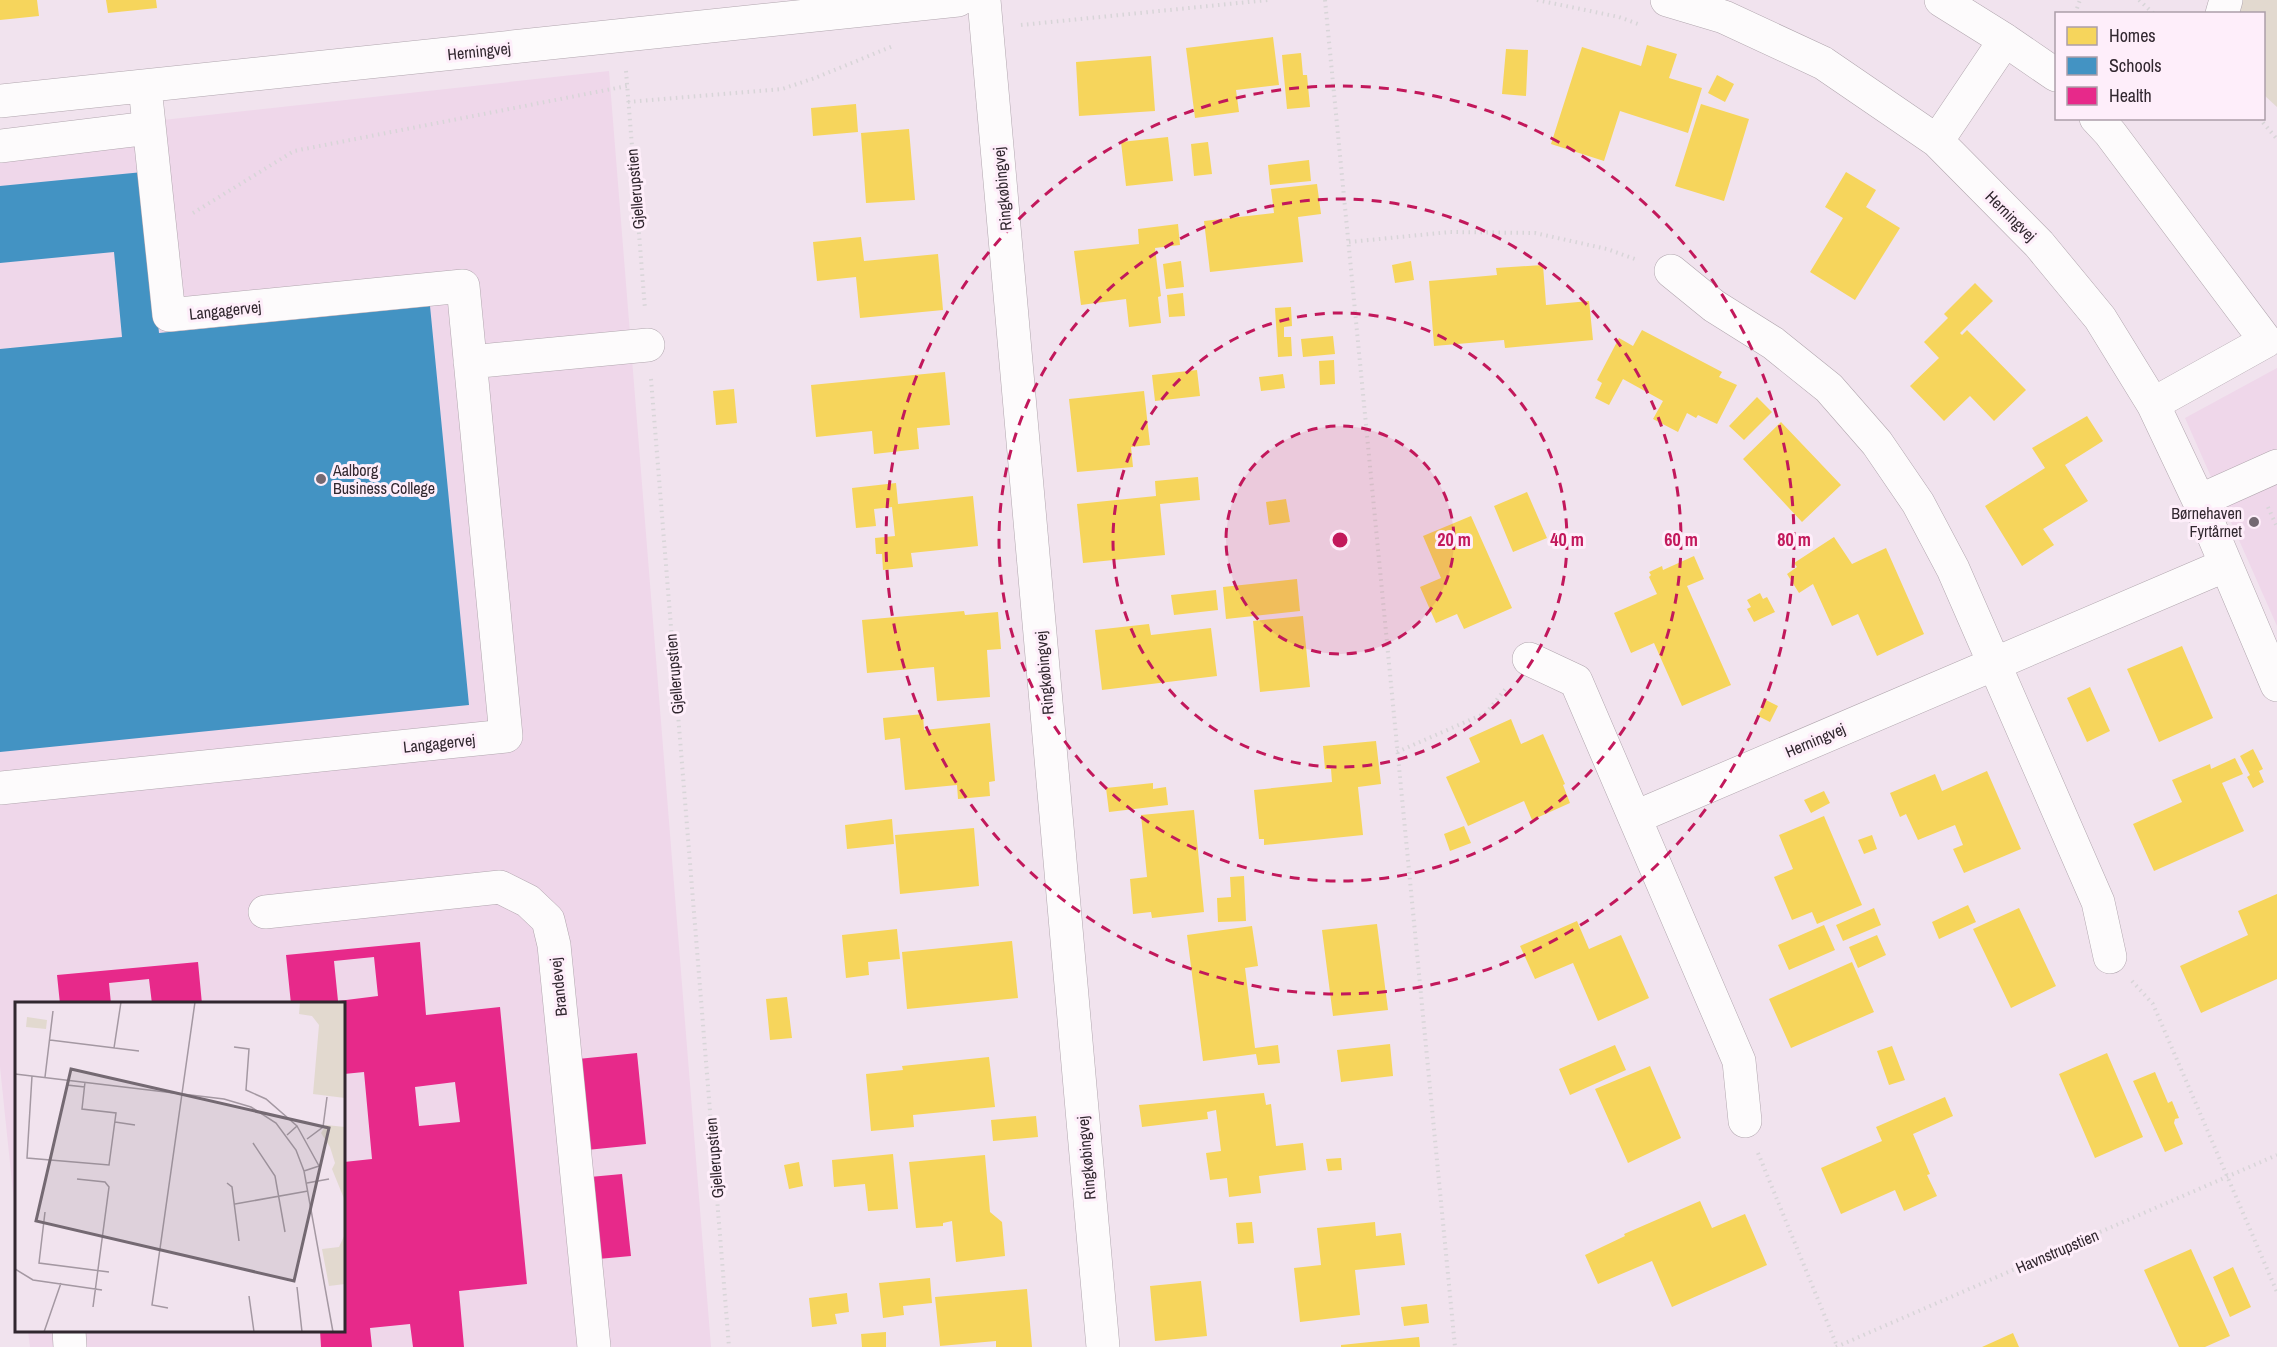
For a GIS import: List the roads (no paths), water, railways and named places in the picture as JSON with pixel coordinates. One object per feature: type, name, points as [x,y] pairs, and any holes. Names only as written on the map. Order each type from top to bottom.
[{"type":"street","name":"Herningvej","points":[[0,101],[958,0]]},
{"type":"street","name":"Herningvej","points":[[1667,0],[1724,17],[1823,63],[1937,141],[2046,252],[2100,318],[2153,404],[2199,501],[2277,685]]},
{"type":"street","points":[[1941,0],[2055,74]]},
{"type":"street","name":"Ringkøbingvej","points":[[986,14],[1103,1347]]},
{"type":"street","points":[[1937,141],[2005,40]]},
{"type":"street","name":"Langagervej","points":[[0,788],[506,736],[463,286],[169,315],[145,87]]},
{"type":"street","points":[[2111,123],[2266,341],[2153,404]]},
{"type":"street","points":[[0,146],[149,128]]},
{"type":"street","points":[[1671,272],[1714,306],[1773,343],[1829,388],[1877,443],[1918,503],[1953,569],[2098,902],[2110,957]]},
{"type":"street","points":[[470,363],[648,345]]},
{"type":"street","points":[[2199,501],[2277,466]]},
{"type":"street","name":"Herningvej","points":[[1636,817],[2226,565]]},
{"type":"street","points":[[1529,659],[1576,681],[1739,1061],[1745,1120]]},
{"type":"street","name":"Brandevej","points":[[265,912],[500,887],[528,901],[548,920],[554,945],[594,1347]]},
{"type":"street","points":[[69,1332],[70,1347]]},
{"type":"place","name":"Aalborg Business College","points":[[321,479]]},
{"type":"place","name":"Børnehaven Fyrtårnet","points":[[2254,522]]}]
